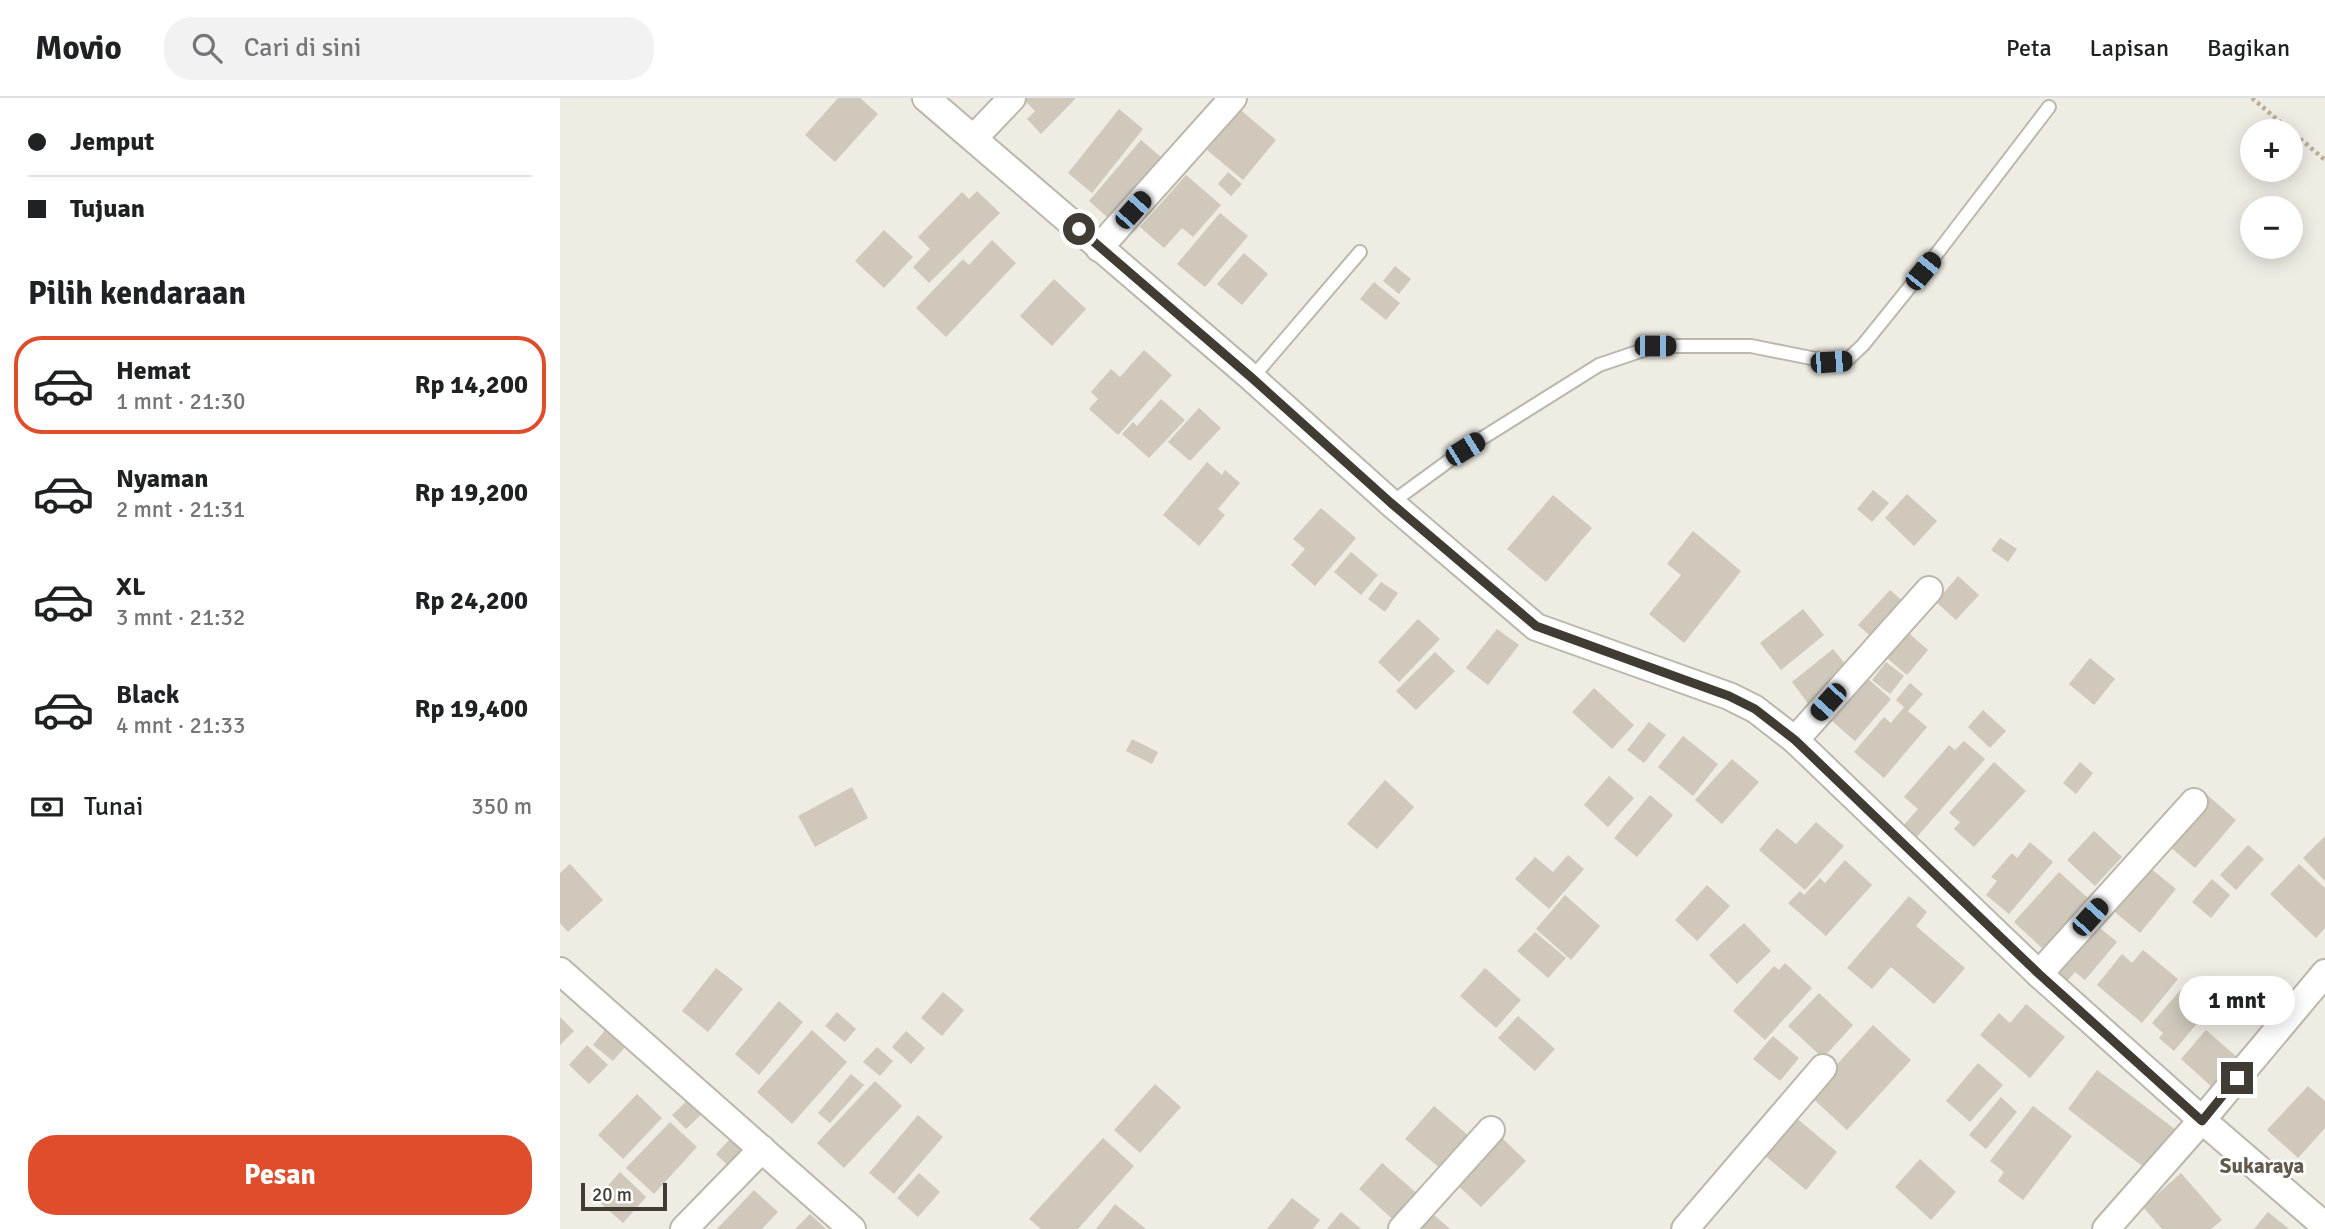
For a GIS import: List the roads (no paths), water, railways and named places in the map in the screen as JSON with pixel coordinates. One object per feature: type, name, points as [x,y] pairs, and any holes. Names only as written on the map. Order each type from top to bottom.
[{"type":"street","points":[[926,98],[1536,626],[1729,696],[1755,709],[1795,740],[2039,974],[2202,1121],[2325,1226]]},
{"type":"street","points":[[974,138],[1012,98]]},
{"type":"street","points":[[1099,248],[1233,98]]},
{"type":"street","points":[[1795,740],[1929,590]]},
{"type":"street","points":[[2039,974],[2194,802]]},
{"type":"street","points":[[560,971],[852,1229]]},
{"type":"street","points":[[2106,1229],[2202,1121],[2325,972]]},
{"type":"street","points":[[1685,1229],[1822,1068]]},
{"type":"street","points":[[1402,1229],[1492,1130]]},
{"type":"street","points":[[684,1229],[762,1149]]},
{"type":"lane","points":[[1391,503],[1465,449],[1599,365],[1655,346],[1751,346],[1831,362],[1846,361],[1863,345],[1938,253],[2049,107]]},
{"type":"lane","points":[[1252,378],[1360,252]]},
{"type":"district","name":"Sukaraya","points":[[2262,1166]]}]
